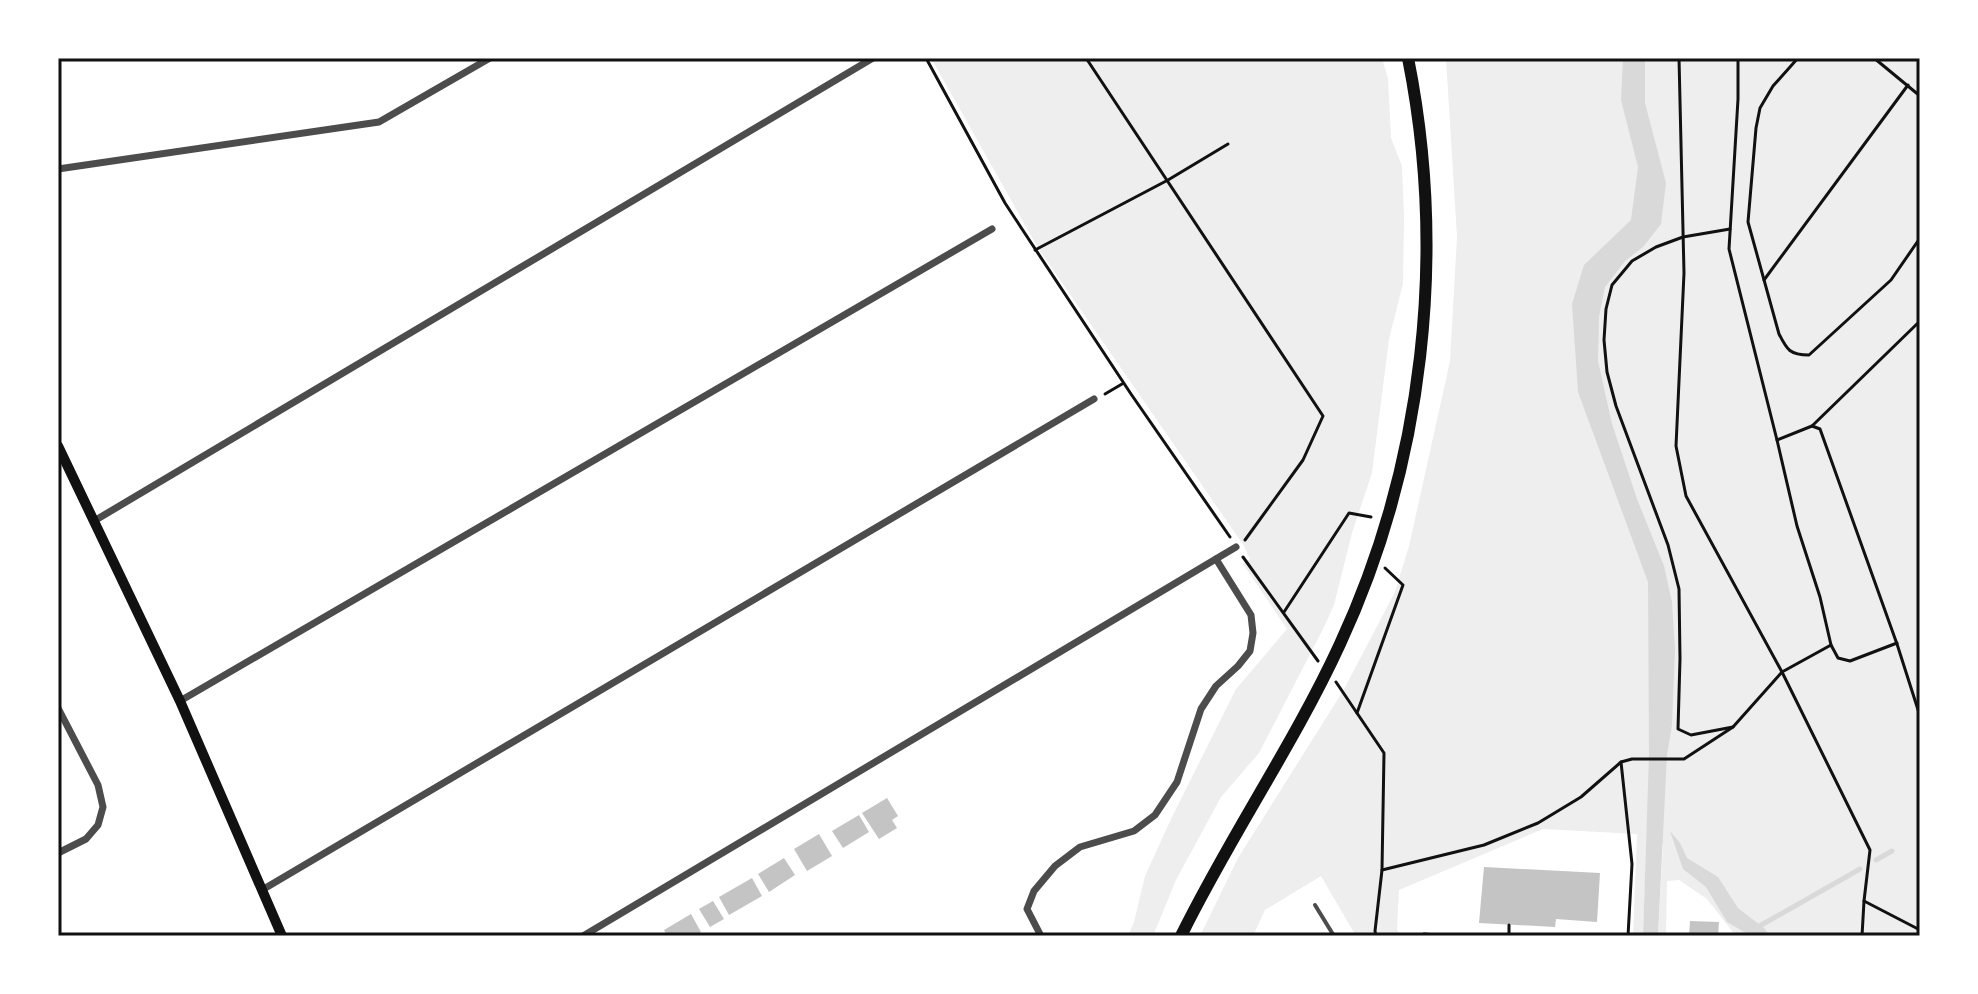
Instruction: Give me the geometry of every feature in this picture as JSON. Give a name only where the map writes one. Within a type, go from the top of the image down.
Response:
[{"type":"main road","points":[[1181,936],[1204,888],[1340,645],[1375,558],[1400,470],[1416,394],[1427,239],[1424,170],[1408,58]]},
{"type":"main road","points":[[58,446],[180,701],[282,936]]},
{"type":"street","points":[[58,169],[379,122],[490,58]]},
{"type":"street","points":[[94,521],[873,58]]},
{"type":"street","points":[[180,701],[992,229]]},
{"type":"street","points":[[262,890],[1094,399]]},
{"type":"street","points":[[583,936],[1236,547]]},
{"type":"street","points":[[1041,936],[1027,909],[1034,891],[1055,866],[1080,847],[1134,831],[1155,815],[1177,782],[1201,709],[1216,686],[1250,651],[1253,633],[1251,615],[1216,559]]},
{"type":"street","points":[[58,708],[98,785],[103,807],[98,825],[86,839],[58,853]]},
{"type":"lane","points":[[1315,905],[1334,936]]},
{"type":"path","points":[[926,58],[1005,203],[1035,250],[1236,547],[1319,662]]},
{"type":"path","points":[[1086,58],[1323,416],[1303,460],[1236,547]]},
{"type":"path","points":[[1679,58],[1684,273],[1676,446],[1686,496],[1782,672],[1870,850],[1862,936]]},
{"type":"path","points":[[1738,58],[1729,249],[1797,526],[1820,597],[1831,645],[1838,658],[1850,661],[1897,643]]},
{"type":"path","points":[[1798,58],[1773,86],[1760,108],[1748,222],[1779,334],[1787,350],[1798,355],[1809,355],[1891,280],[1920,238]]},
{"type":"path","points":[[1874,58],[1920,96]]},
{"type":"path","points":[[1764,280],[1908,85]]},
{"type":"path","points":[[1035,250],[1168,180],[1228,144]]},
{"type":"path","points":[[1730,229],[1683,237],[1656,247],[1632,261],[1612,285],[1606,309],[1604,340],[1607,372],[1625,432],[1668,545],[1679,589],[1678,729],[1691,735],[1733,727]]},
{"type":"path","points":[[1777,440],[1812,426],[1920,321]]},
{"type":"path","points":[[1094,399],[1123,383]]},
{"type":"path","points":[[1812,426],[1820,429],[1920,716]]},
{"type":"path","points":[[1283,612],[1349,513],[1387,520]]},
{"type":"path","points":[[1357,713],[1403,585],[1375,558]]},
{"type":"path","points":[[1382,870],[1484,845],[1538,823],[1581,797],[1621,762],[1632,759],[1684,759],[1733,727],[1782,672],[1831,645]]},
{"type":"path","points":[[1335,681],[1384,753],[1382,870],[1376,936]]},
{"type":"path","points":[[1621,762],[1632,864],[1628,936]]},
{"type":"path","points":[[1864,901],[1920,930]]},
{"type":"path","points":[[1509,925],[1509,936]]},
{"type":"path","points":[[1424,934],[1448,936]]},
{"type":"shaded area","points":[[931,58],[1382,58],[1388,79],[1391,138],[1402,166],[1403,284],[1389,339],[1372,473],[1352,533],[1334,605],[1323,629],[1259,753],[1221,797],[1176,880],[1153,936],[1128,936],[1145,876],[1236,689],[1287,629],[1243,564],[1250,559],[1244,546],[1038,248]]},
{"type":"shaded area","points":[[1446,58],[1920,58],[1920,936],[1736,936],[1707,899],[1679,880],[1667,881],[1666,936],[1658,936],[1663,845],[1647,828],[1643,936],[1633,936],[1637,834],[1543,829],[1399,890],[1397,929],[1400,936],[1356,936],[1321,876],[1265,910],[1253,936],[1200,936],[1238,858],[1343,691],[1395,592],[1409,546],[1450,361],[1457,237]]},
{"type":"shaded area","points":[[1623,58],[1645,58],[1645,103],[1666,183],[1661,224],[1605,287],[1599,317],[1598,361],[1612,424],[1664,566],[1672,602],[1675,650],[1672,725],[1667,755],[1658,936],[1643,936],[1649,755],[1648,582],[1578,392],[1572,304],[1584,265],[1631,220],[1638,167],[1621,100]]},
{"type":"shaded area","points":[[1670,831],[1687,858],[1718,877],[1738,908],[1770,936],[1751,936],[1727,922],[1706,887],[1683,869]]},
{"type":"building","points":[[887,798],[898,816],[892,820],[897,828],[879,839],[862,813]]},
{"type":"building","points":[[859,815],[869,832],[843,848],[832,831]]},
{"type":"building","points":[[819,834],[832,856],[807,871],[794,849]]},
{"type":"building","points":[[784,858],[795,875],[769,892],[758,874]]},
{"type":"building","points":[[1484,867],[1600,873],[1597,922],[1556,919],[1555,927],[1479,923]]},
{"type":"building","points":[[752,878],[762,896],[729,915],[719,897]]},
{"type":"building","points":[[713,901],[724,919],[710,927],[699,909]]},
{"type":"building","points":[[691,914],[701,932],[694,936],[667,936],[664,930]]},
{"type":"building","points":[[1690,921],[1719,922],[1718,936],[1689,936]]},
{"type":"waterway","points":[[1876,860],[1892,851]]},
{"type":"waterway","points":[[1756,928],[1860,869]]}]
